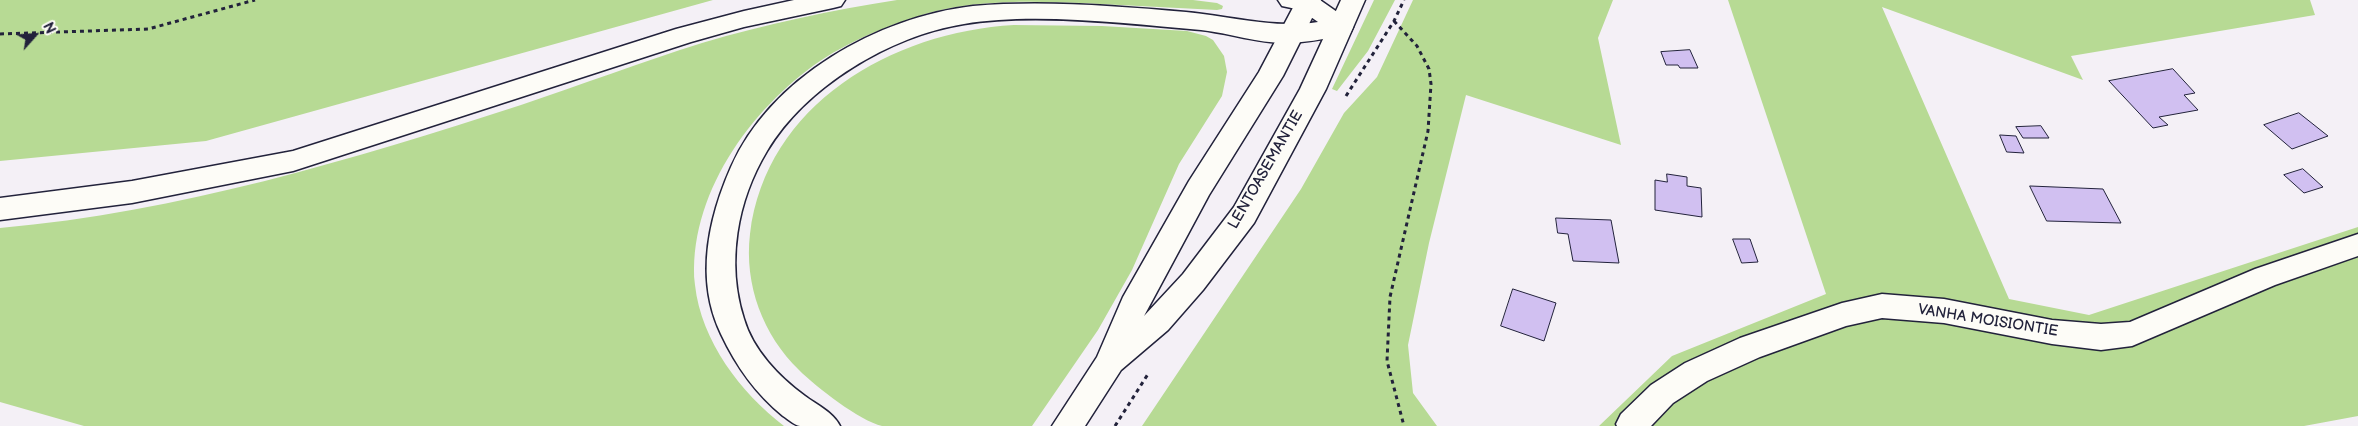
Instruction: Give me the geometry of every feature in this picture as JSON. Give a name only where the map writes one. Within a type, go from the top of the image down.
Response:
[{"type":"main road","points":[[0,209],[132,192],[244,172],[292,161],[685,35],[744,19],[833,0]]},
{"type":"main road","name":"LENTOASEMANTIE","points":[[1109,364],[1164,314],[1193,282],[1244,215],[1313,89],[1353,0]]},
{"type":"main road","points":[[1302,1],[1341,27]]},
{"type":"main road","name":"LENTOASEMANTIE","points":[[1068,426],[1109,364],[1133,306],[1199,188],[1270,76],[1291,35],[1302,1]]},
{"type":"main road","points":[[824,426],[801,413],[758,372],[742,349],[724,301],[720,278],[725,223],[732,195],[742,168],[768,128],[785,107],[806,87],[848,58],[878,44],[940,21],[984,12],[1054,12],[1134,16],[1225,25],[1291,35],[1341,27]]},
{"type":"main road","name":"VANHA MOISIONTIE","points":[[1632,424],[1662,394],[1696,372],[1751,347],[1842,315],[1882,306],[1944,311],[2052,332],[2100,337],[2132,334],[2265,277],[2358,245]]},
{"type":"path","points":[[0,34],[148,29],[255,0]]},
{"type":"path","points":[[1394,21],[1418,46],[1429,69],[1431,84],[1428,131],[1390,296],[1387,361],[1404,426]]},
{"type":"path","points":[[1114,426],[1153,367]]},
{"type":"green space","points":[[0,0],[713,0],[206,141],[0,161]]},
{"type":"green space","points":[[897,0],[1193,0],[1217,3],[1223,6],[1222,9],[1217,10],[1028,2],[976,4],[958,7],[894,24],[847,45],[820,61],[794,81],[770,104],[728,158],[713,188],[701,220],[695,252],[695,285],[699,306],[714,346],[739,382],[753,398],[784,426],[84,426],[0,402],[0,228],[133,210],[199,197],[264,181],[329,164],[521,105],[679,50],[726,36],[799,18]]},
{"type":"green space","points":[[1374,0],[1395,0],[1368,51],[1337,91],[1332,89]]},
{"type":"green space","points":[[1413,0],[1613,0],[1598,38],[1621,145],[1466,95],[1429,243],[1408,345],[1413,393],[1437,426],[1142,426],[1301,189],[1344,113],[1377,77]]},
{"type":"green space","points":[[1728,0],[2310,0],[2315,15],[2071,56],[2083,80],[1882,7],[2009,299],[2089,315],[2358,227],[2358,416],[2304,426],[1599,426],[1672,356],[1826,294]]},
{"type":"green space","points":[[1014,25],[1102,26],[1187,31],[1206,36],[1213,40],[1224,56],[1227,72],[1222,96],[1179,164],[1132,270],[1098,330],[1032,426],[882,426],[873,423],[862,418],[827,394],[799,370],[775,341],[766,325],[753,290],[749,253],[750,234],[761,188],[781,147],[808,113],[842,83],[881,60],[924,42],[968,31]]},
{"type":"building","points":[[1690,50],[1698,68],[1680,68],[1678,65],[1666,65],[1661,52]]},
{"type":"building","points":[[2173,69],[2195,93],[2184,95],[2198,110],[2159,117],[2168,125],[2153,128],[2109,81]]},
{"type":"building","points":[[2299,113],[2328,136],[2292,149],[2264,125]]},
{"type":"building","points":[[2041,126],[2049,138],[2023,138],[2016,127]]},
{"type":"building","points":[[2000,135],[2016,136],[2024,153],[2007,152]]},
{"type":"building","points":[[2303,169],[2323,187],[2304,193],[2284,175]]},
{"type":"building","points":[[1667,174],[1687,177],[1687,186],[1701,188],[1702,217],[1655,210],[1655,180],[1667,182]]},
{"type":"building","points":[[2030,186],[2103,189],[2121,223],[2047,221]]},
{"type":"building","points":[[1556,218],[1611,220],[1619,263],[1573,261],[1568,234],[1558,233]]},
{"type":"building","points":[[1733,239],[1750,239],[1758,262],[1742,263]]},
{"type":"building","points":[[1513,289],[1556,303],[1544,341],[1501,326]]}]
